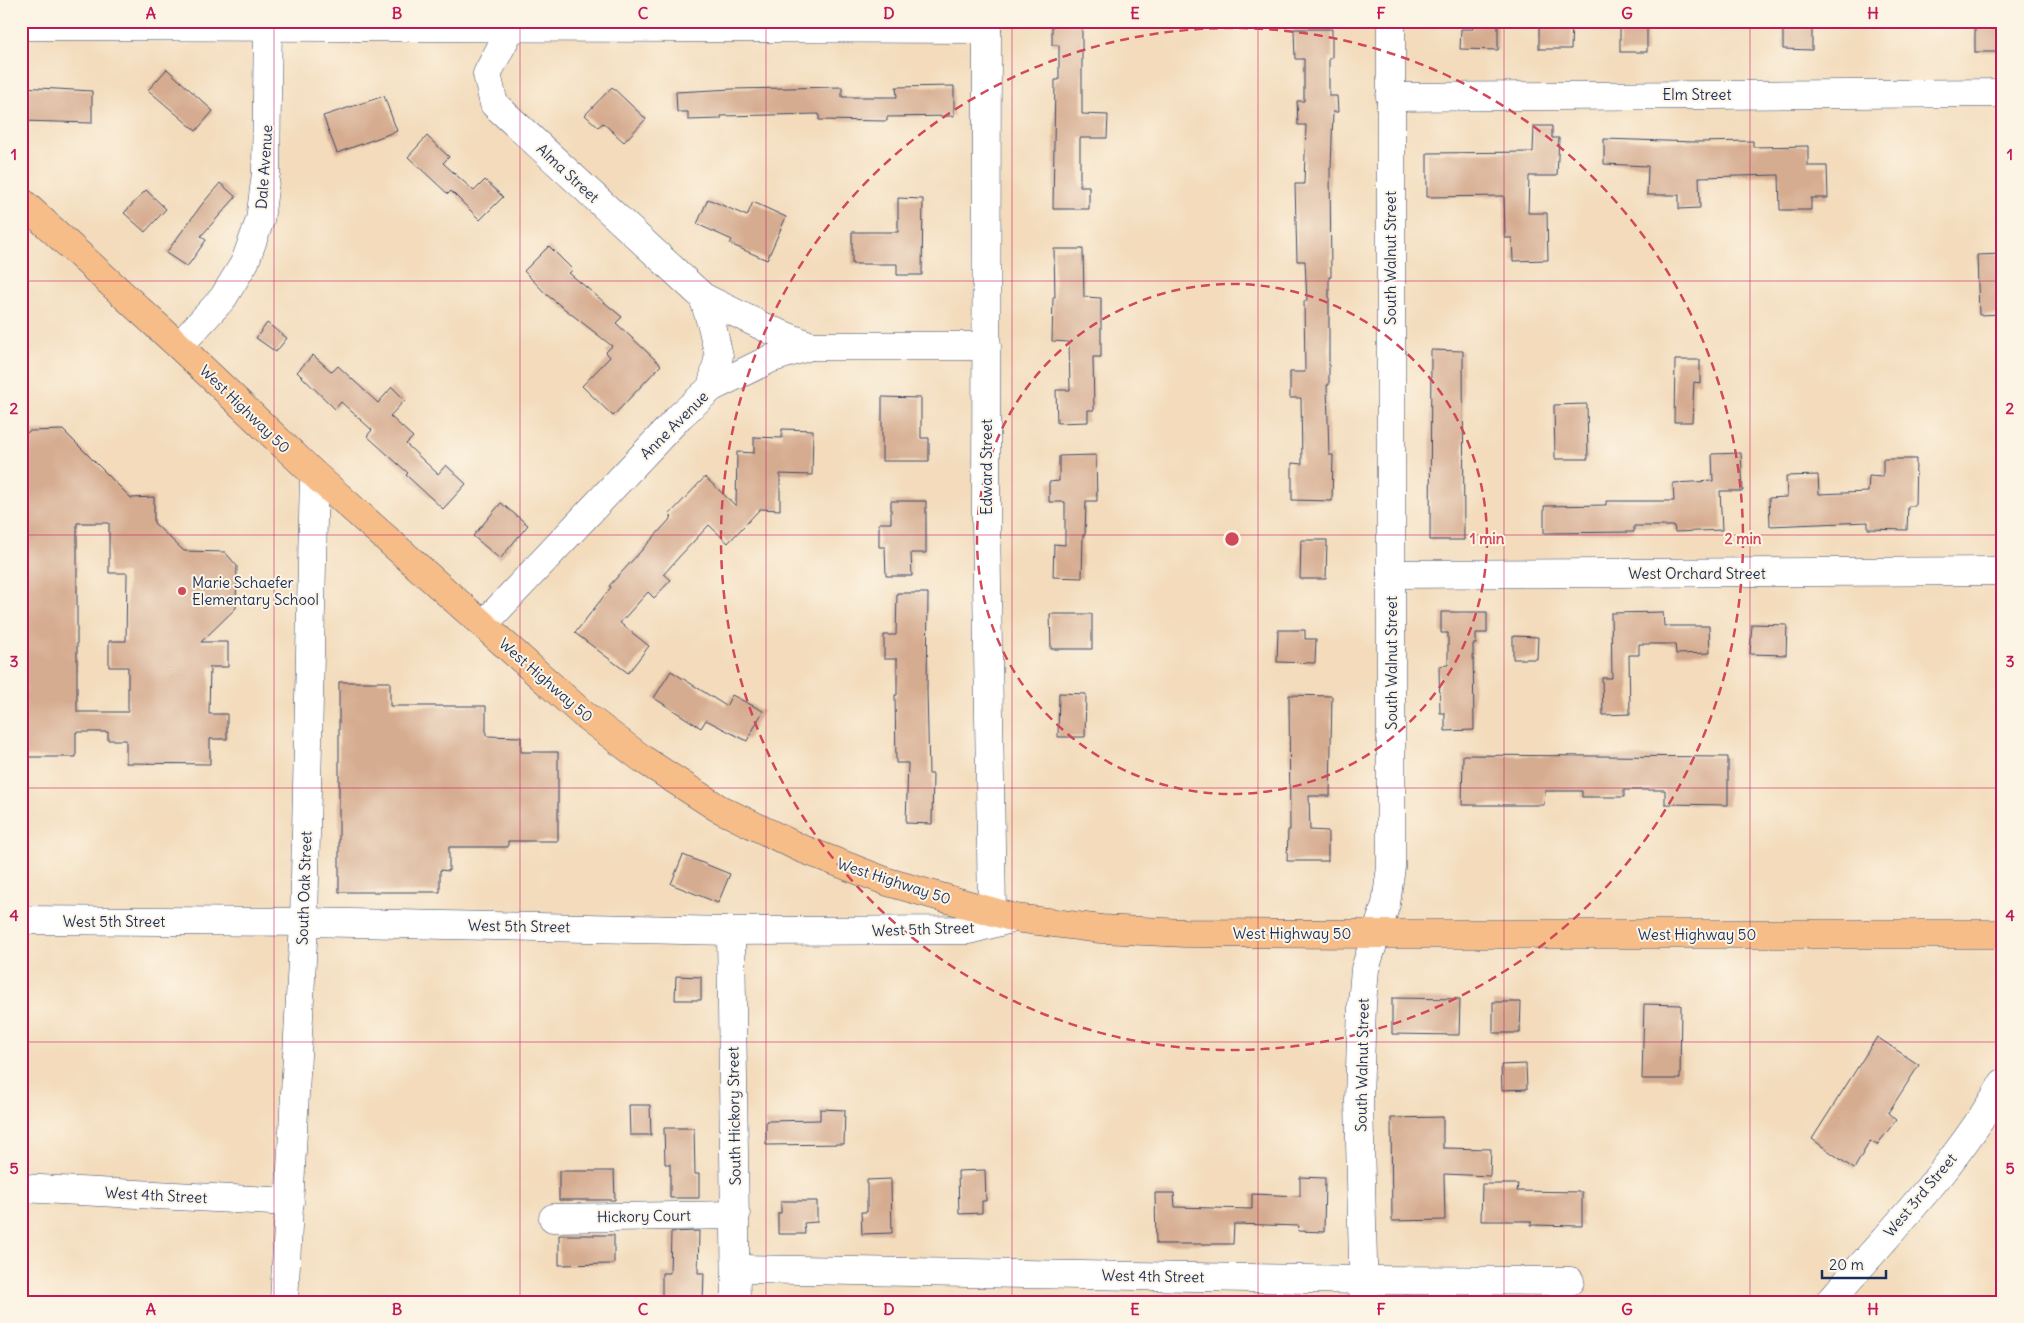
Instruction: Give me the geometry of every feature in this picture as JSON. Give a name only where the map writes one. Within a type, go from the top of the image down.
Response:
[{"type":"main road","name":"West Highway 50","points":[[21,201],[179,346],[314,474],[583,714],[644,760],[718,808],[800,848],[888,882],[1004,915],[1101,929],[1185,933],[2003,934]]},
{"type":"street","name":"South Walnut Street","points":[[1363,1291],[1359,1102],[1362,1004],[1365,969],[1386,904],[1391,867],[1391,21]]},
{"type":"street","points":[[21,26],[268,24],[511,28],[987,25]]},
{"type":"street","name":"Dale Avenue","points":[[179,346],[223,298],[245,262],[260,220],[266,173],[268,24]]},
{"type":"street","name":"Edward Street","points":[[987,25],[986,519],[1004,915]]},
{"type":"street","name":"Alma Street","points":[[511,28],[487,74],[494,104],[703,297],[766,328],[811,346]]},
{"type":"street","name":"Elm Street","points":[[1390,97],[2003,93]]},
{"type":"street","points":[[703,297],[719,356],[711,388]]},
{"type":"street","name":"Anne Avenue","points":[[483,625],[680,416],[711,388],[770,359],[811,346],[987,346]]},
{"type":"street","name":"South Oak Street","points":[[284,1302],[304,922],[314,474]]},
{"type":"street","name":"West Orchard Street","points":[[1391,574],[2003,572]]},
{"type":"street","name":"West 5th Street","points":[[21,920],[304,922],[732,931],[969,930],[1004,915]]},
{"type":"street","name":"South Hickory Street","points":[[732,931],[736,1302]]},
{"type":"street","name":"West 3rd Street","points":[[1829,1302],[1950,1162],[1986,1112],[2003,1083]]},
{"type":"street","name":"West 4th Street","points":[[21,1188],[290,1202]]},
{"type":"street","name":"Hickory Court","points":[[553,1218],[736,1215]]},
{"type":"street","name":"West 4th Street","points":[[736,1269],[1363,1291],[1570,1281]]},
{"type":"building","points":[[1052,21],[1082,21],[1082,114],[1108,115],[1107,138],[1080,138],[1080,186],[1089,186],[1089,209],[1053,209],[1055,80],[1059,80],[1059,45],[1052,45]]},
{"type":"building","points":[[1473,21],[1498,21],[1498,50],[1460,49],[1461,29],[1473,29]]},
{"type":"building","points":[[1539,21],[1572,21],[1571,49],[1539,49]]},
{"type":"building","points":[[1620,21],[1647,21],[1647,52],[1620,52]]},
{"type":"building","points":[[1783,21],[1812,21],[1812,50],[1783,49]]},
{"type":"building","points":[[1975,21],[2003,21],[2003,52],[1975,52]]},
{"type":"building","points":[[1294,29],[1332,29],[1332,58],[1329,58],[1329,96],[1337,96],[1338,112],[1333,112],[1330,168],[1331,277],[1329,277],[1329,385],[1327,385],[1329,455],[1333,455],[1332,501],[1292,500],[1292,463],[1302,464],[1301,398],[1290,398],[1290,372],[1305,372],[1304,301],[1307,301],[1305,261],[1297,261],[1295,184],[1304,184],[1306,125],[1298,125],[1297,101],[1304,101],[1304,59],[1295,59]]},
{"type":"building","points":[[167,69],[213,111],[196,131],[148,90]]},
{"type":"building","points":[[954,86],[954,116],[887,117],[887,121],[819,120],[819,114],[721,116],[721,119],[688,120],[688,112],[677,112],[676,92],[842,87],[842,97],[897,97],[896,87]]},
{"type":"building","points":[[21,87],[92,91],[92,123],[22,121]]},
{"type":"building","points":[[612,87],[646,119],[624,142],[603,123],[598,127],[585,115]]},
{"type":"building","points":[[384,96],[397,131],[337,153],[323,116]]},
{"type":"building","points":[[1534,126],[1552,126],[1552,138],[1559,138],[1557,176],[1529,176],[1528,213],[1547,213],[1548,260],[1513,261],[1512,238],[1505,238],[1504,196],[1427,197],[1427,153],[1533,152]]},
{"type":"building","points":[[427,136],[449,157],[443,163],[474,191],[485,180],[503,197],[480,220],[451,191],[448,194],[408,157]]},
{"type":"building","points":[[1604,139],[1695,142],[1753,141],[1753,147],[1808,146],[1808,166],[1827,166],[1828,198],[1811,198],[1811,210],[1780,210],[1779,175],[1699,177],[1700,208],[1679,209],[1679,195],[1647,195],[1648,166],[1604,164]]},
{"type":"building","points":[[220,183],[236,197],[201,236],[206,240],[187,267],[166,253]]},
{"type":"building","points":[[146,190],[166,209],[145,232],[124,213]]},
{"type":"building","points":[[898,198],[923,199],[922,275],[897,275],[897,264],[852,264],[852,232],[898,232]]},
{"type":"building","points":[[708,199],[747,216],[753,202],[786,217],[767,260],[730,244],[732,240],[697,224]]},
{"type":"building","points":[[549,246],[573,270],[569,273],[622,317],[616,323],[661,365],[613,416],[582,386],[610,357],[606,352],[612,346],[547,295],[524,271]]},
{"type":"building","points":[[1054,249],[1083,249],[1084,297],[1101,298],[1101,357],[1093,357],[1094,410],[1088,410],[1088,422],[1057,423],[1056,390],[1070,390],[1069,342],[1052,341],[1053,297],[1055,297]]},
{"type":"building","points":[[2003,254],[2003,314],[1979,315],[1977,255]]},
{"type":"building","points":[[267,323],[287,338],[276,352],[256,338]]},
{"type":"building","points":[[1431,350],[1463,351],[1464,540],[1430,540]]},
{"type":"building","points":[[313,355],[332,372],[338,366],[378,403],[392,387],[405,400],[390,416],[413,437],[406,444],[438,474],[446,465],[466,484],[443,509],[406,475],[408,473],[367,436],[372,430],[341,402],[335,409],[297,372]]},
{"type":"building","points":[[1675,360],[1700,360],[1700,383],[1694,382],[1692,422],[1674,422]]},
{"type":"building","points":[[882,397],[921,398],[921,438],[929,438],[929,461],[882,461]]},
{"type":"building","points":[[1587,404],[1588,459],[1555,459],[1554,405]]},
{"type":"building","points":[[782,429],[813,430],[812,475],[780,474],[780,510],[760,509],[728,543],[709,525],[679,557],[664,574],[671,580],[654,598],[648,592],[620,623],[649,646],[628,673],[575,633],[611,587],[609,586],[672,517],[669,515],[705,477],[736,506],[737,452],[754,453],[754,437],[782,438]]},
{"type":"building","name":"Marie Schaefer Elementary School","points":[[63,430],[131,498],[154,497],[154,523],[184,551],[225,552],[237,566],[236,608],[201,642],[228,642],[228,667],[210,667],[209,714],[227,714],[227,739],[210,739],[210,764],[126,763],[126,740],[108,740],[108,732],[76,732],[76,757],[21,757],[21,439],[29,431]],"holes":[[[77,523],[109,523],[109,573],[127,573],[126,641],[109,641],[109,667],[128,667],[128,712],[77,712]]]},
{"type":"building","points":[[1741,453],[1743,491],[1720,491],[1722,530],[1675,532],[1674,526],[1634,526],[1634,532],[1544,533],[1544,506],[1606,505],[1606,501],[1674,501],[1673,483],[1713,481],[1712,454]]},
{"type":"building","points":[[1096,455],[1097,501],[1086,501],[1082,578],[1053,577],[1054,544],[1065,545],[1065,502],[1049,502],[1049,482],[1059,481],[1059,456]]},
{"type":"building","points":[[1883,459],[1916,459],[1915,506],[1908,506],[1907,530],[1868,529],[1868,522],[1770,526],[1769,498],[1787,497],[1786,476],[1818,475],[1819,494],[1868,492],[1869,476],[1883,477]]},
{"type":"building","points":[[891,501],[926,501],[926,553],[911,553],[912,576],[886,576],[885,547],[879,547],[879,523],[891,523]]},
{"type":"building","points":[[501,503],[528,525],[500,559],[473,536]]},
{"type":"building","points":[[1301,540],[1327,540],[1326,579],[1300,579]]},
{"type":"building","points":[[897,593],[928,593],[927,690],[929,774],[933,774],[932,824],[906,823],[908,763],[896,763],[895,695],[897,695],[897,659],[884,659],[884,635],[896,635]]},
{"type":"building","points":[[1441,612],[1487,612],[1487,633],[1476,633],[1476,644],[1473,644],[1474,730],[1445,731],[1445,713],[1440,713],[1439,666],[1448,665],[1448,633],[1441,633]]},
{"type":"building","points":[[1663,612],[1664,626],[1709,626],[1710,653],[1676,654],[1675,644],[1639,644],[1639,655],[1629,655],[1630,714],[1603,715],[1602,678],[1612,678],[1611,613]]},
{"type":"building","points":[[1050,614],[1092,614],[1092,649],[1051,649]]},
{"type":"building","points":[[1752,624],[1787,625],[1786,655],[1750,654]]},
{"type":"building","points":[[1278,630],[1305,630],[1305,639],[1316,639],[1315,663],[1277,662]]},
{"type":"building","points":[[1513,636],[1538,637],[1537,659],[1513,659]]},
{"type":"building","points":[[671,671],[726,706],[732,695],[763,711],[747,741],[706,720],[701,728],[654,698]]},
{"type":"building","points":[[339,682],[390,682],[390,706],[486,706],[486,736],[521,737],[521,752],[558,752],[558,841],[508,841],[508,847],[449,847],[449,871],[440,870],[440,892],[339,892]]},
{"type":"building","points":[[1059,693],[1086,694],[1085,737],[1058,737]]},
{"type":"building","points":[[1289,695],[1332,696],[1330,796],[1309,796],[1310,830],[1328,831],[1328,861],[1287,861],[1288,830],[1290,830]]},
{"type":"building","points":[[1463,755],[1728,757],[1728,805],[1665,804],[1665,790],[1624,790],[1624,797],[1582,797],[1582,791],[1545,791],[1544,805],[1462,805]]},
{"type":"building","points":[[683,855],[730,874],[718,903],[671,884]]},
{"type":"building","points":[[676,976],[701,977],[701,1000],[675,1000]]},
{"type":"building","points":[[1392,998],[1460,999],[1459,1035],[1392,1034]]},
{"type":"building","points":[[1493,1002],[1521,1002],[1520,1033],[1493,1033]]},
{"type":"building","points":[[1644,1004],[1681,1005],[1680,1079],[1642,1079]]},
{"type":"building","points":[[1877,1037],[1919,1065],[1888,1113],[1896,1120],[1877,1145],[1870,1141],[1854,1169],[1812,1139]]},
{"type":"building","points":[[1526,1064],[1527,1089],[1502,1090],[1501,1065]]},
{"type":"building","points":[[629,1105],[650,1105],[651,1135],[630,1135]]},
{"type":"building","points":[[820,1109],[845,1110],[844,1144],[766,1145],[766,1121],[820,1120]]},
{"type":"building","points":[[1443,1117],[1443,1148],[1491,1149],[1490,1176],[1444,1174],[1445,1220],[1392,1221],[1391,1118]]},
{"type":"building","points":[[664,1128],[694,1128],[695,1174],[699,1174],[699,1198],[670,1198],[670,1164],[665,1164]]},
{"type":"building","points":[[985,1170],[986,1201],[982,1201],[982,1213],[959,1214],[958,1171]]},
{"type":"building","points":[[559,1171],[614,1171],[615,1200],[559,1200]]},
{"type":"building","points":[[1300,1177],[1325,1178],[1324,1232],[1298,1231],[1299,1226],[1234,1224],[1233,1244],[1156,1244],[1155,1193],[1174,1193],[1175,1207],[1252,1209],[1252,1194],[1300,1196]]},
{"type":"building","points":[[891,1179],[892,1233],[862,1234],[861,1212],[867,1212],[867,1180]]},
{"type":"building","points":[[1482,1184],[1518,1184],[1517,1191],[1582,1192],[1582,1226],[1531,1225],[1531,1221],[1481,1221]]},
{"type":"building","points":[[781,1201],[817,1201],[817,1222],[804,1223],[805,1234],[778,1234],[778,1213],[781,1213]]},
{"type":"building","points":[[699,1231],[698,1273],[704,1273],[703,1302],[662,1302],[662,1273],[670,1273],[671,1232]]},
{"type":"building","points":[[559,1235],[614,1235],[614,1264],[559,1265]]},
{"type":"place","name":"Marie Schaefer Elementary School","points":[[182,591]]}]
